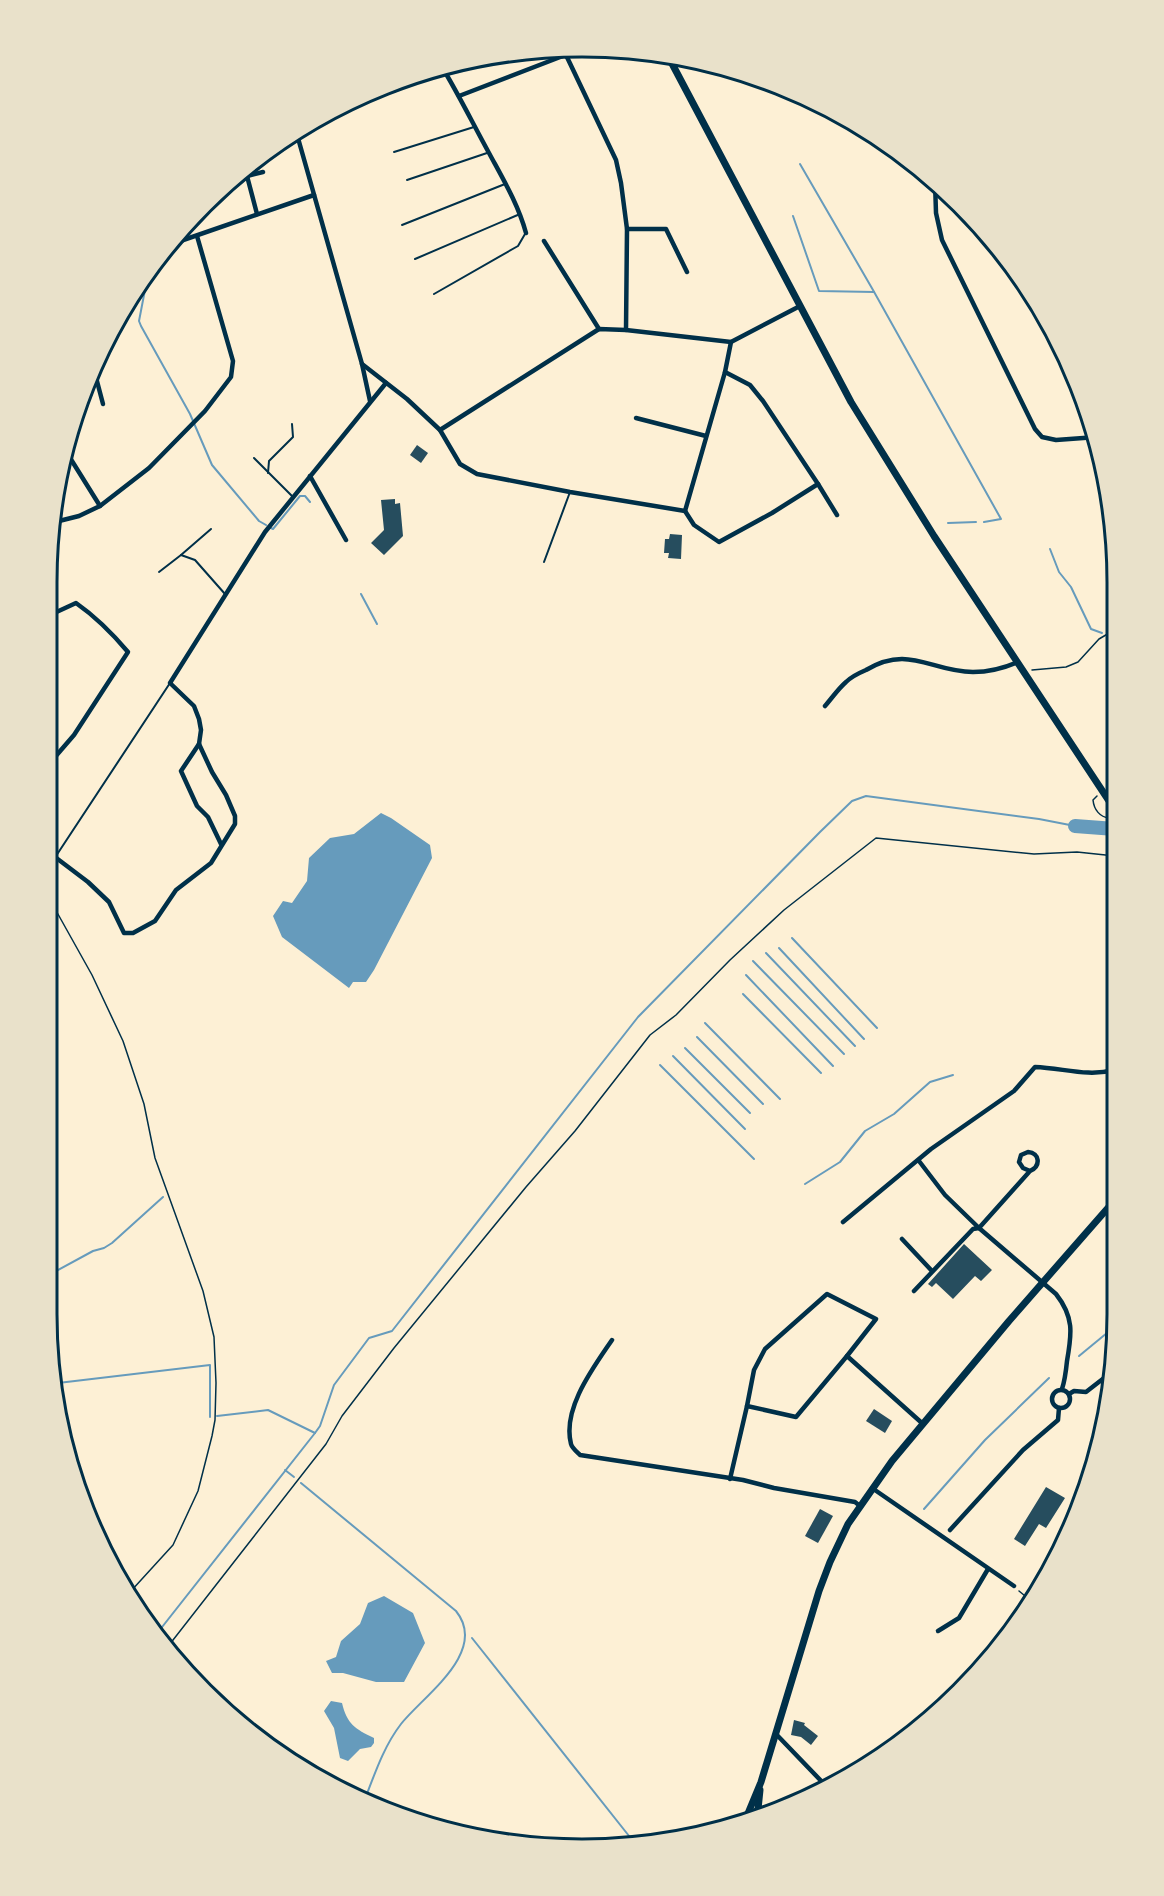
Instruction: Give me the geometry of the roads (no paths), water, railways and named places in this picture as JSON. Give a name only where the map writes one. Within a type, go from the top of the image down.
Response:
[{"type":"main road","points":[[673,65],[851,402],[934,536],[1107,797]]},
{"type":"main road","points":[[749,1812],[761,1782],[819,1592],[840,1541],[860,1506],[923,1424],[1107,1209]]},
{"type":"main road","points":[[759,1808],[761,1782]]},
{"type":"street","points":[[567,57],[616,160],[621,183],[627,229],[626,330]]},
{"type":"street","points":[[459,96],[559,58]]},
{"type":"street","points":[[446,75],[506,184],[521,214],[526,233]]},
{"type":"street","points":[[299,140],[362,364],[370,401]]},
{"type":"street","points":[[250,175],[263,172]]},
{"type":"street","points":[[247,177],[257,214]]},
{"type":"street","points":[[936,194],[937,221],[942,240],[1035,429],[1042,437],[1056,440],[1087,438]]},
{"type":"street","points":[[183,240],[314,195]]},
{"type":"street","points":[[627,229],[666,229],[687,272]]},
{"type":"street","points":[[60,521],[79,516],[100,506],[149,468],[194,422],[231,377],[233,361],[197,236]]},
{"type":"street","points":[[544,241],[599,329]]},
{"type":"street","points":[[440,430],[599,329],[730,342],[800,306]]},
{"type":"street","points":[[685,512],[724,372],[730,342]]},
{"type":"street","points":[[362,364],[407,399],[440,430],[460,465],[477,474],[685,512],[694,525],[719,542],[818,484]]},
{"type":"street","points":[[724,372],[750,386],[764,401],[837,515]]},
{"type":"street","points":[[97,381],[103,404]]},
{"type":"street","points":[[221,844],[208,817],[197,806],[181,771],[199,744],[201,730],[199,719],[194,706],[170,683],[265,532],[386,383]]},
{"type":"street","points":[[636,418],[706,436]]},
{"type":"street","points":[[72,460],[100,506]]},
{"type":"street","points":[[310,476],[346,540]]},
{"type":"street","points":[[57,612],[76,603],[112,632],[128,652],[74,735],[57,755]]},
{"type":"street","points":[[825,706],[847,680],[878,662],[916,659],[974,672],[1018,662]]},
{"type":"street","points":[[57,858],[109,902],[124,933],[133,933],[155,921],[176,890],[211,862],[235,824],[235,816],[226,795],[208,766],[199,744]]},
{"type":"street","points":[[843,1222],[931,1149],[1014,1091],[1035,1067],[1057,1068],[1087,1074],[1107,1071]]},
{"type":"street","points":[[914,1291],[974,1229],[979,1228],[1030,1170],[1036,1167],[1038,1160],[1035,1154],[1028,1152],[1022,1155],[1019,1162],[1023,1168],[1030,1170]]},
{"type":"street","points":[[919,1161],[945,1195],[979,1228],[1056,1294],[1064,1305],[1070,1321],[1071,1343],[1062,1389]]},
{"type":"street","points":[[902,1239],[932,1271]]},
{"type":"street","points":[[730,1479],[754,1370],[765,1349],[827,1294],[876,1319],[796,1417],[747,1407]]},
{"type":"street","points":[[612,1340],[574,1402],[570,1419],[571,1446],[580,1455],[744,1480],[774,1488],[855,1502],[860,1506]]},
{"type":"street","points":[[847,1356],[923,1424]]},
{"type":"street","points":[[1069,1394],[1074,1391],[1086,1392],[1103,1378]]},
{"type":"street","points":[[1062,1389],[1069,1394],[1071,1400],[1068,1406],[1059,1408],[1054,1406],[1052,1398],[1054,1393],[1062,1389]]},
{"type":"street","points":[[950,1530],[1023,1450],[1058,1420],[1059,1408]]},
{"type":"street","points":[[872,1488],[1014,1586]]},
{"type":"street","points":[[938,1632],[959,1618],[988,1569]]},
{"type":"street","points":[[776,1734],[821,1781]]},
{"type":"lane","points":[[394,152],[475,127]]},
{"type":"lane","points":[[407,180],[489,153]]},
{"type":"lane","points":[[402,225],[506,184]]},
{"type":"lane","points":[[415,259],[521,214]]},
{"type":"lane","points":[[434,294],[519,246],[526,233]]},
{"type":"lane","points":[[268,473],[269,461],[293,437],[292,424]]},
{"type":"lane","points":[[254,458],[292,497]]},
{"type":"lane","points":[[544,562],[570,492]]},
{"type":"lane","points":[[159,572],[210,529]]},
{"type":"lane","points":[[181,555],[195,560],[225,594]]},
{"type":"lane","points":[[57,855],[170,683]]},
{"type":"water","points":[[381,813],[430,845],[432,858],[374,970],[366,982],[353,982],[349,988],[282,937],[273,916],[283,901],[292,903],[307,881],[309,858],[330,838],[354,834]]},
{"type":"water","points":[[384,1596],[413,1613],[425,1643],[404,1682],[376,1682],[343,1673],[332,1673],[326,1661],[336,1657],[341,1641],[360,1624],[368,1603]]},
{"type":"water","points":[[331,1701],[342,1703],[349,1721],[374,1738],[371,1747],[360,1749],[348,1761],[340,1758],[334,1728],[324,1711]]},
{"type":"waterway","points":[[800,164],[1001,519],[984,522]]},
{"type":"waterway","points":[[793,216],[819,291],[874,292]]},
{"type":"waterway","points":[[145,290],[139,321],[190,414],[212,465],[259,521],[266,525]]},
{"type":"waterway","points":[[271,528],[273,529],[300,496],[305,496],[310,502]]},
{"type":"waterway","points":[[948,523],[976,522]]},
{"type":"waterway","points":[[1050,549],[1059,572],[1071,587],[1091,629],[1102,633]]},
{"type":"waterway","points":[[361,594],[377,624]]},
{"type":"waterway","points":[[161,1628],[315,1433],[320,1426],[334,1385],[369,1338],[392,1331],[638,1017],[852,801],[866,796],[1039,819],[1075,826]]},
{"type":"waterway","points":[[1075,826],[1107,828]]},
{"type":"waterway","points":[[792,938],[877,1028]]},
{"type":"waterway","points":[[779,948],[864,1039]]},
{"type":"waterway","points":[[766,953],[855,1046]]},
{"type":"waterway","points":[[753,961],[844,1054]]},
{"type":"waterway","points":[[746,975],[833,1066]]},
{"type":"waterway","points":[[743,994],[821,1073]]},
{"type":"waterway","points":[[705,1023],[780,1099]]},
{"type":"waterway","points":[[697,1037],[763,1104]]},
{"type":"waterway","points":[[685,1048],[750,1113]]},
{"type":"waterway","points":[[673,1056],[745,1129]]},
{"type":"waterway","points":[[660,1065],[754,1159]]},
{"type":"waterway","points":[[805,1184],[840,1162],[865,1131],[894,1114],[930,1082],[953,1075]]},
{"type":"waterway","points":[[57,1271],[112,1243],[163,1197]]},
{"type":"waterway","points":[[1079,1356],[1106,1333]]},
{"type":"waterway","points":[[61,1383],[210,1365],[210,1417]]},
{"type":"waterway","points":[[924,1509],[985,1440],[1049,1378]]},
{"type":"waterway","points":[[217,1416],[268,1410],[315,1433]]},
{"type":"waterway","points":[[285,1470],[294,1477]]},
{"type":"waterway","points":[[301,1483],[456,1611],[464,1626],[464,1642],[459,1657],[437,1687],[395,1732],[380,1760],[367,1793]]},
{"type":"waterway","points":[[472,1638],[630,1837]]}]
